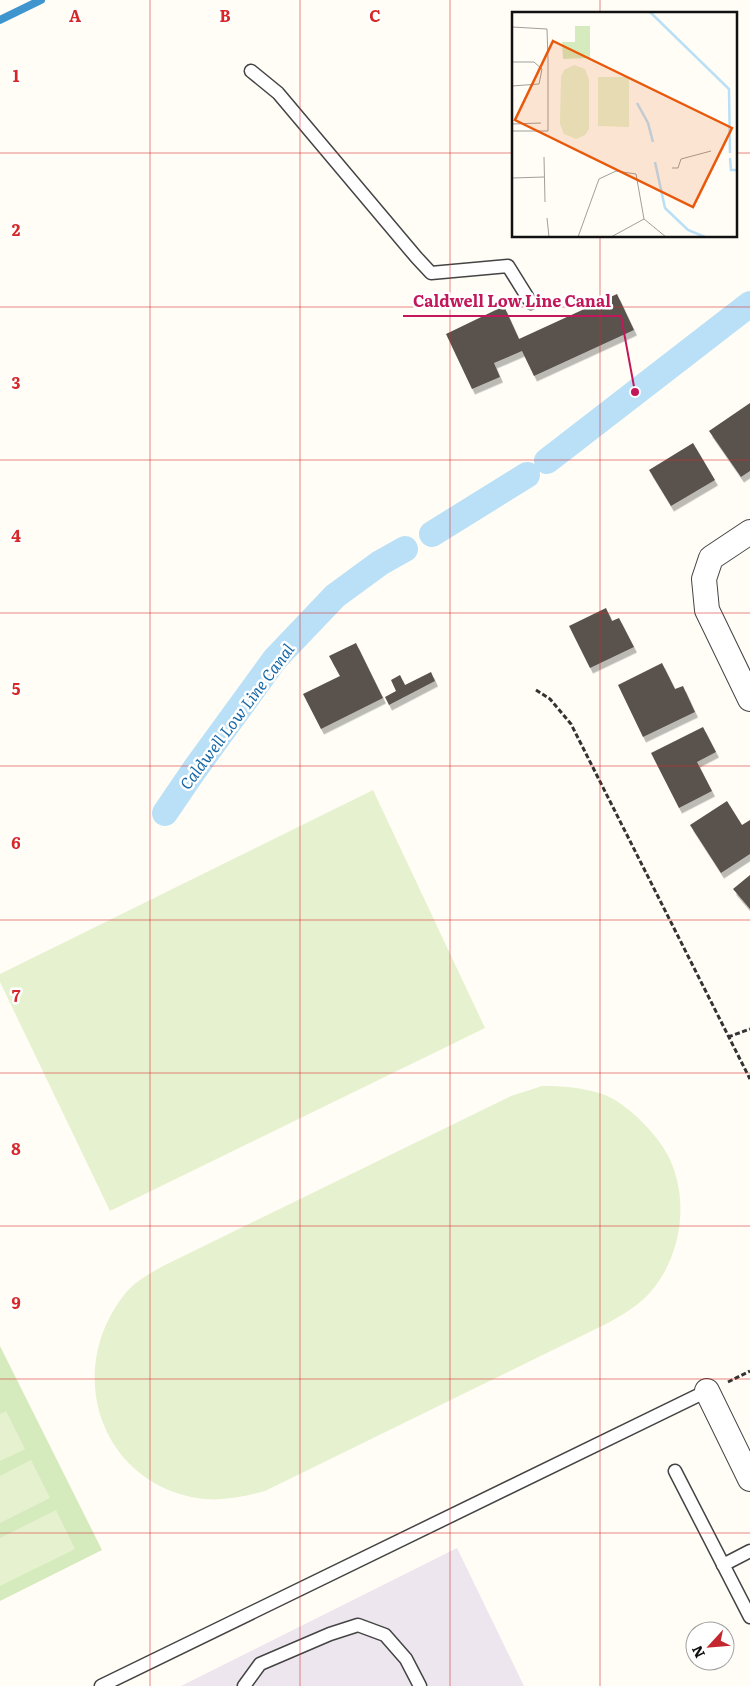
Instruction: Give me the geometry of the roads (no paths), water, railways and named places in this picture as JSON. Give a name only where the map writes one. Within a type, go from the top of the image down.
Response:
[{"type":"street","points":[[750,532],[712,558],[704,579],[707,610],[750,699]]},
{"type":"street","points":[[707,1391],[750,1479]]},
{"type":"lane","points":[[251,72],[278,92],[417,258],[431,272],[508,266],[531,303]]},
{"type":"lane","points":[[101,1686],[707,1391]]},
{"type":"lane","points":[[675,1471],[750,1617]]},
{"type":"lane","points":[[723,1565],[750,1551]]},
{"type":"lane","points":[[244,1686],[260,1664],[330,1634],[358,1625],[385,1636],[406,1659],[420,1686]]},
{"type":"waterway","points":[[0,20],[41,0]]},
{"type":"waterway","name":"Caldwell Low Line Canal","points":[[547,461],[750,304]]},
{"type":"waterway","name":"Caldwell Low Line Canal","points":[[432,534],[527,475]]},
{"type":"waterway","name":"Caldwell Low Line Canal","points":[[165,813],[275,659],[335,596],[380,563],[405,549]]},
{"type":"place","name":"Caldwell Low Line Canal","points":[[635,392]]}]
